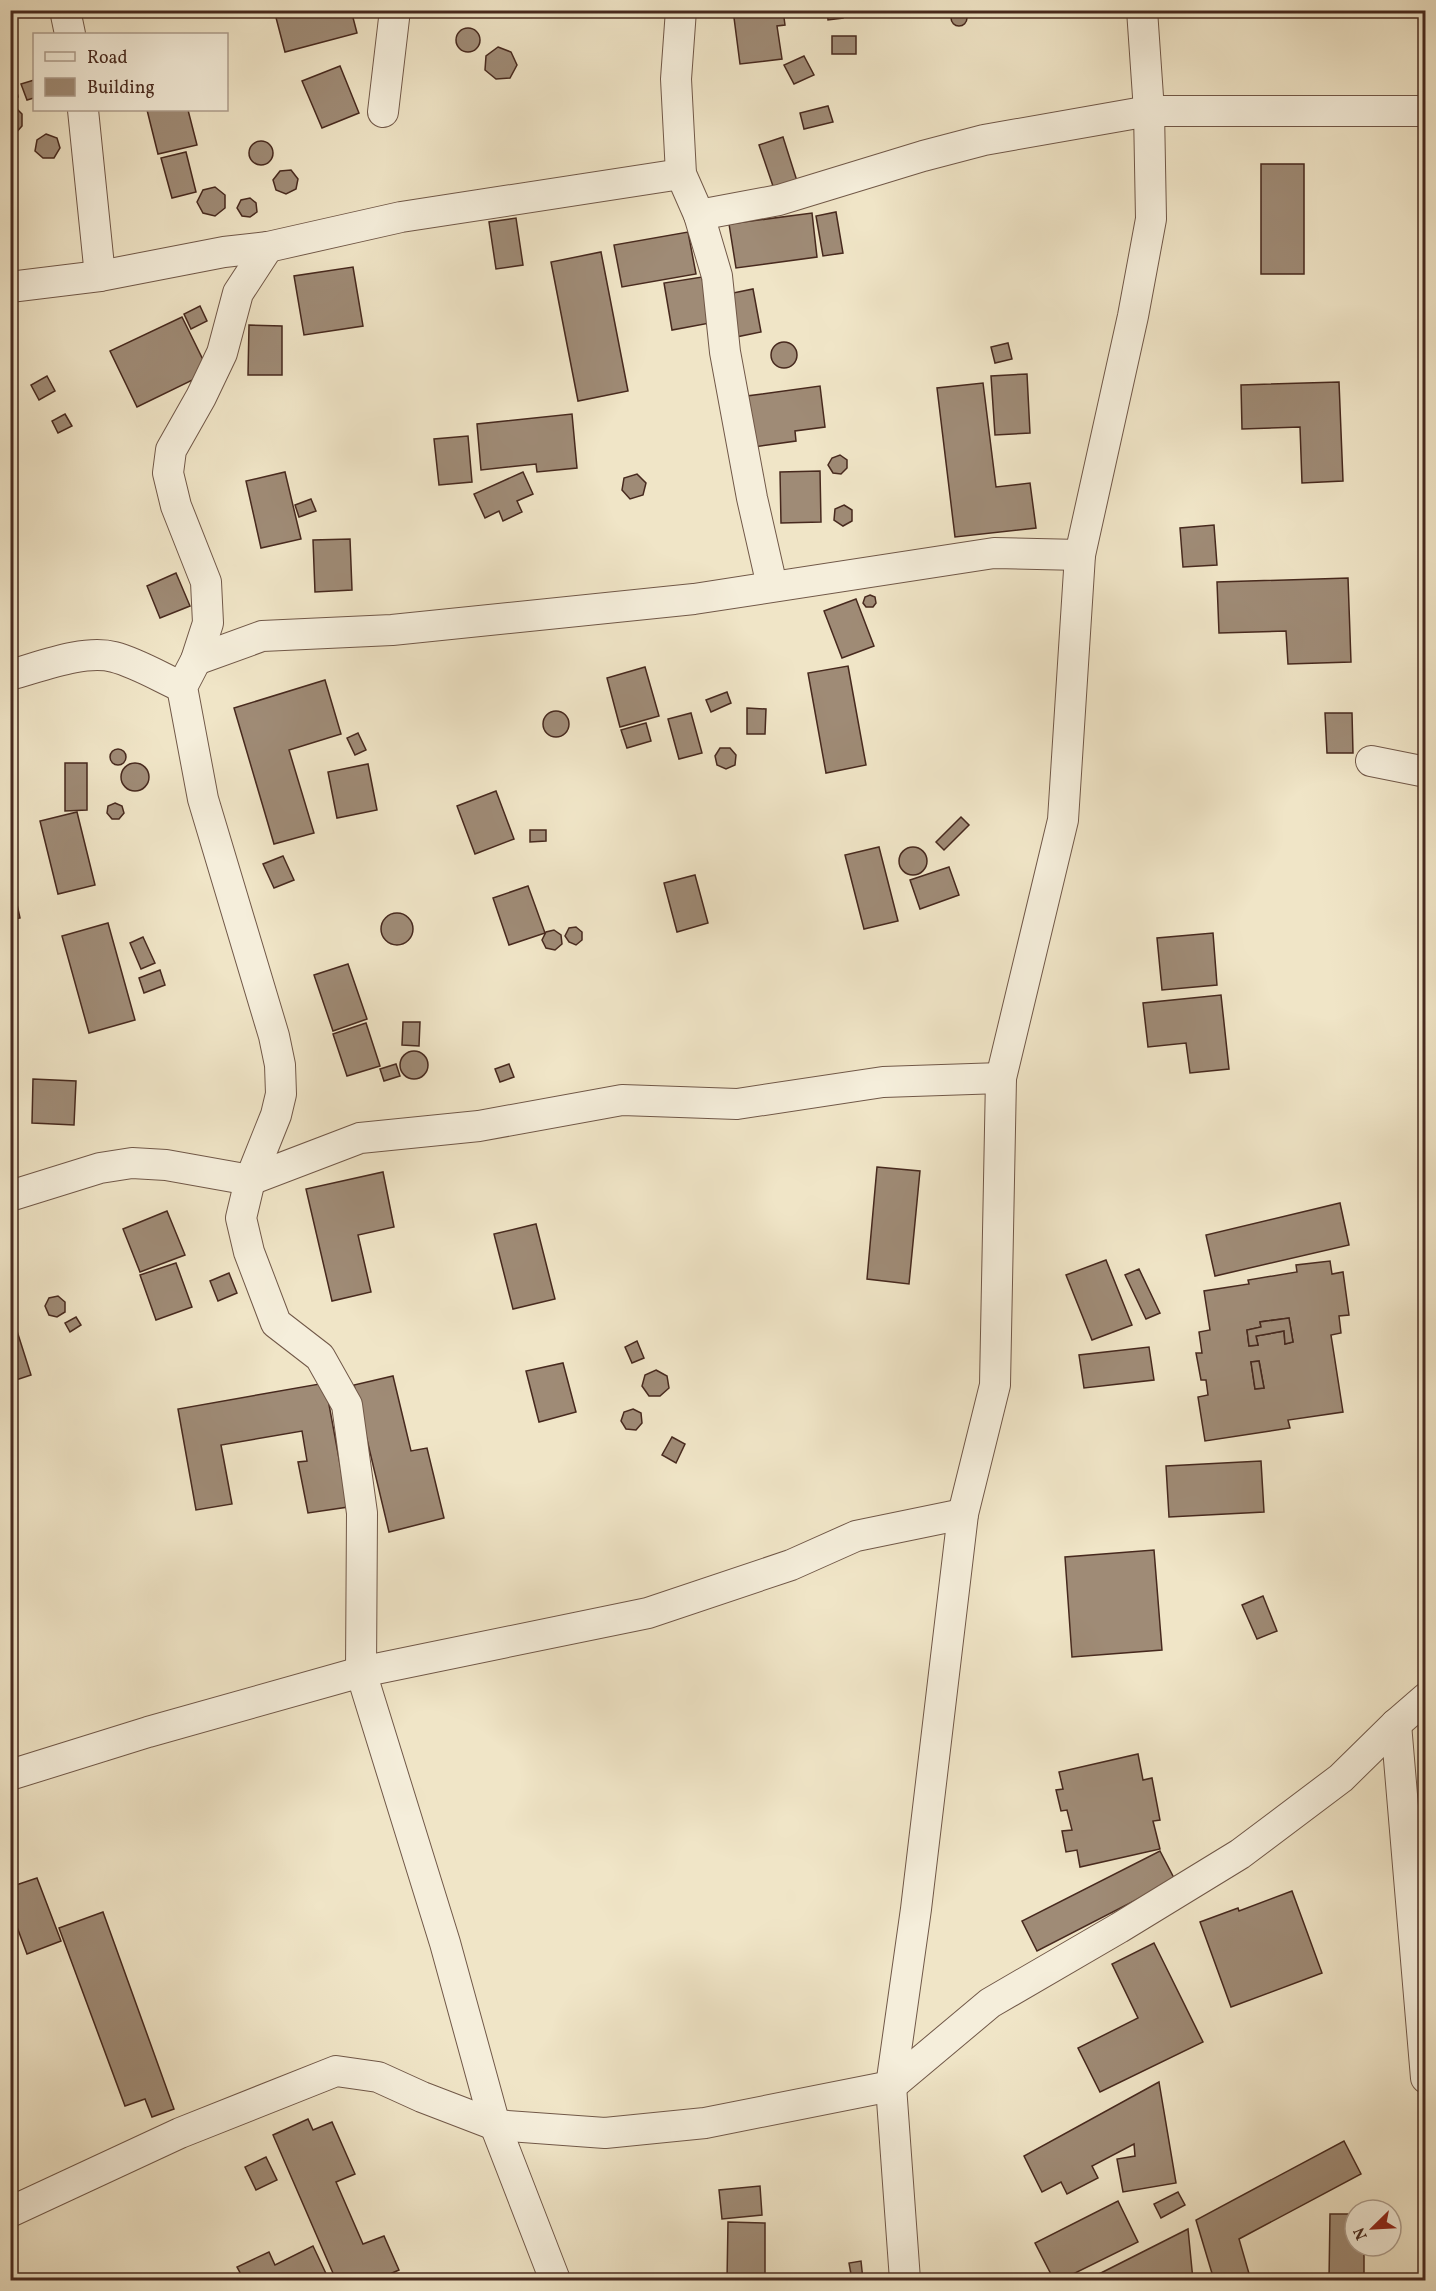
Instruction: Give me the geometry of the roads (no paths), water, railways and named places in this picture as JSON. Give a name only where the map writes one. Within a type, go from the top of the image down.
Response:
[{"type":"street","points":[[64,10],[70,33]]},
{"type":"street","points":[[383,112],[395,10]]},
{"type":"street","points":[[681,10],[676,79],[681,174],[699,215],[717,276],[725,352],[752,498],[772,586]]},
{"type":"street","points":[[905,2280],[891,2085],[916,1909],[963,1514],[995,1385],[1001,1078],[1063,820],[1080,555],[1133,316],[1151,219],[1149,111],[1142,10]]},
{"type":"street","points":[[83,111],[99,276]]},
{"type":"street","points":[[699,215],[778,200],[984,140],[1149,111],[1425,111]]},
{"type":"street","points":[[10,287],[99,276],[224,252],[268,247],[401,217],[681,174]]},
{"type":"street","points":[[268,247],[238,293],[222,353],[201,397],[171,450],[168,473],[176,506],[206,582],[208,623],[196,660],[182,687],[203,799],[274,1036],[280,1065],[281,1094],[276,1115],[250,1180],[241,1218],[249,1252],[276,1323],[320,1357],[347,1405],[362,1513],[361,1672],[445,1943],[495,2125],[555,2280]]},
{"type":"street","points":[[196,660],[262,636],[392,630],[694,599],[994,553],[1080,555]]},
{"type":"street","points":[[10,675],[62,660],[112,656],[182,687]]},
{"type":"street","points":[[1371,761],[1425,772]]},
{"type":"street","points":[[10,1196],[100,1168],[132,1163],[166,1165],[250,1180],[360,1138],[478,1126],[622,1100],[737,1104],[883,1082],[1001,1078]]},
{"type":"street","points":[[10,1774],[148,1732],[361,1672],[648,1612],[791,1565],[856,1536],[963,1514]]},
{"type":"street","points":[[10,2212],[180,2133],[336,2071],[378,2077],[422,2097],[495,2125],[605,2133],[694,2124],[891,2085],[990,2002],[1119,1928],[1240,1854],[1341,1778],[1425,1698]]},
{"type":"street","points":[[1396,1724],[1425,2078]]}]
